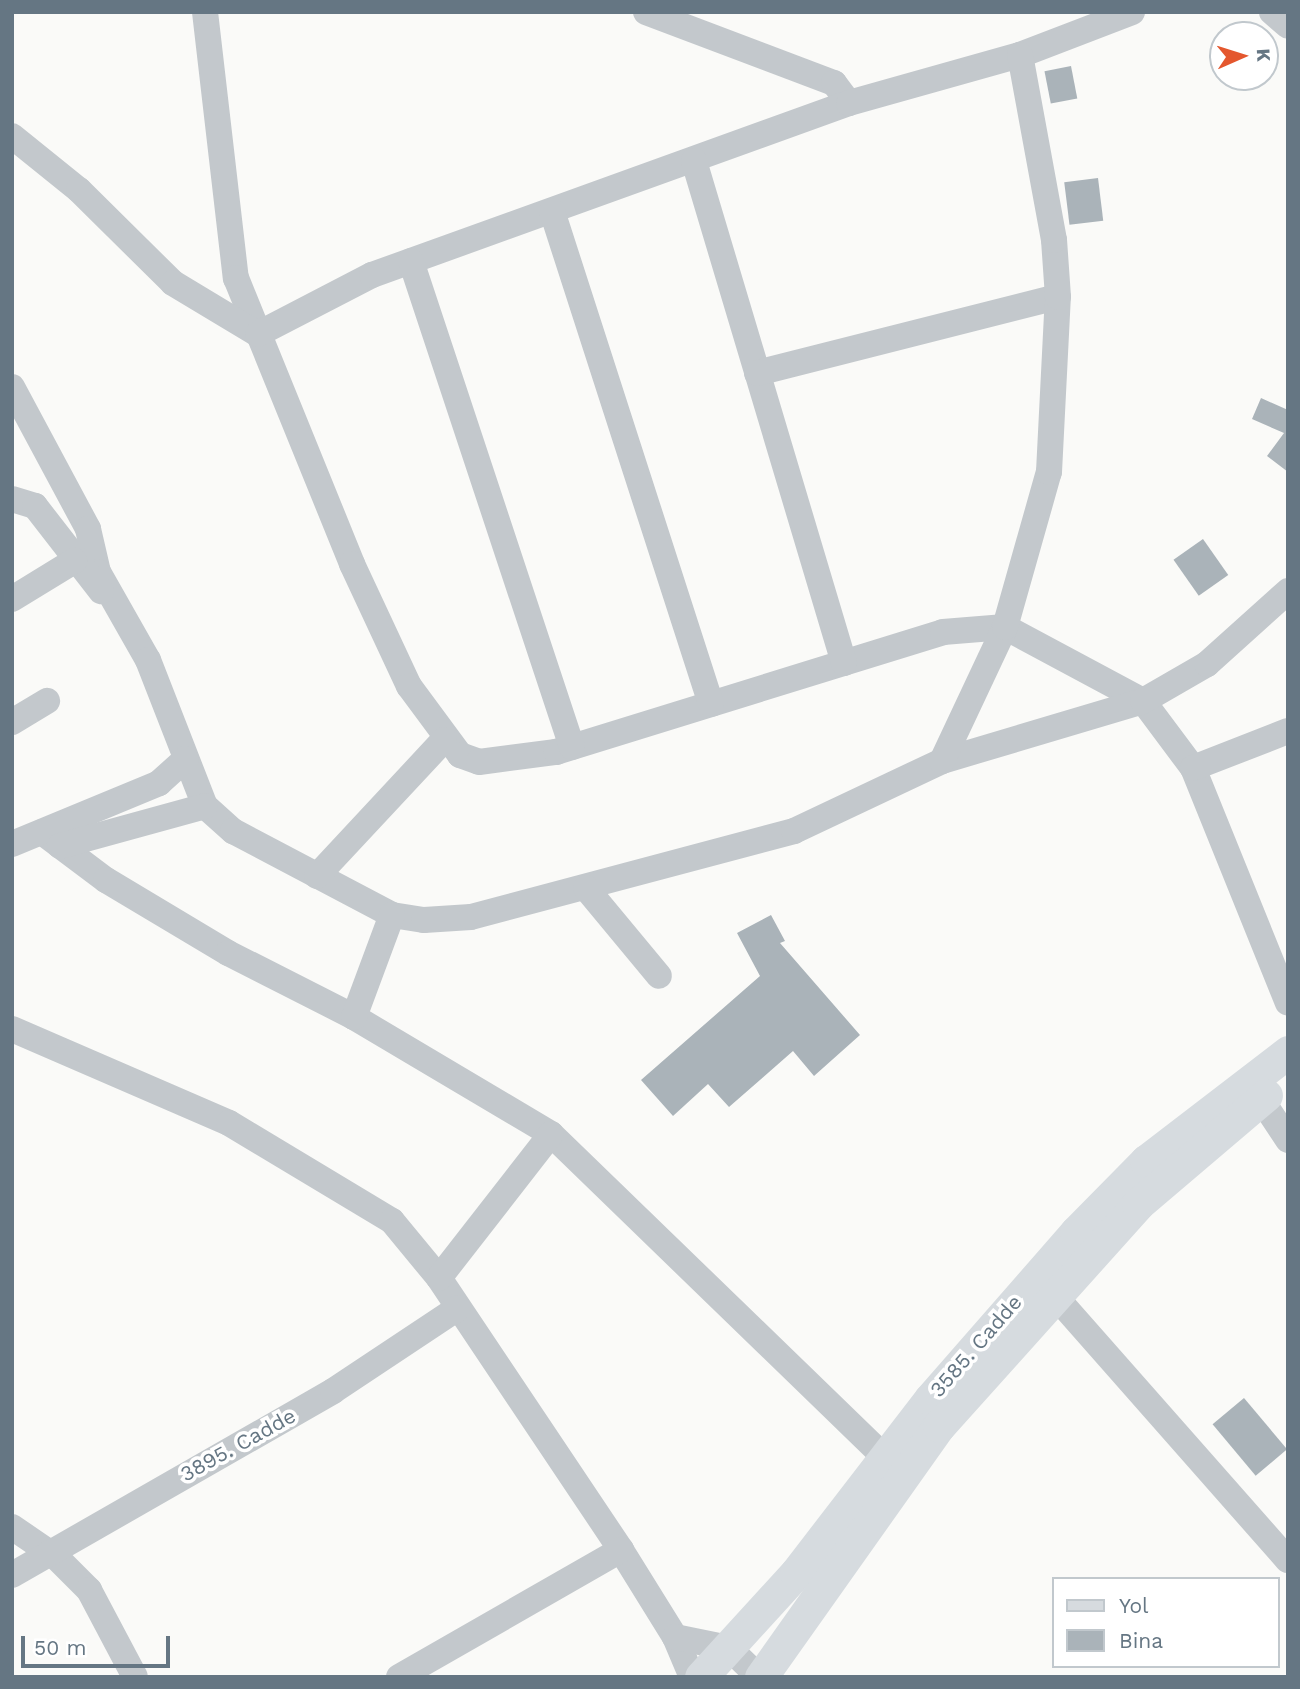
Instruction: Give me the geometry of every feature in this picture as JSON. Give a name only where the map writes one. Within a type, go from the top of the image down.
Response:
[{"type":"main road","name":"3585. Cadde","points":[[701,1677],[796,1573],[884,1457],[1115,1191],[1288,1052]]},
{"type":"main road","name":"3585. Cadde","points":[[760,1677],[908,1465],[1055,1296],[1138,1204],[1261,1099],[1288,1080]]},
{"type":"street","points":[[205,12],[236,278],[352,564],[409,687],[444,740],[460,755],[479,762],[572,747],[943,632],[1004,627],[1143,701],[1193,768],[1288,1003]]},
{"type":"street","points":[[646,12],[834,83],[849,103]]},
{"type":"street","points":[[258,334],[372,275],[849,103],[1020,55],[1132,12]]},
{"type":"street","points":[[1272,12],[1288,26]]},
{"type":"street","points":[[942,761],[1004,627],[1049,472],[1058,297],[1054,240],[1020,55]]},
{"type":"street","points":[[12,136],[79,190],[173,283],[258,334]]},
{"type":"street","points":[[694,161],[844,663]]},
{"type":"street","points":[[552,211],[711,704]]},
{"type":"street","points":[[411,261],[572,747]]},
{"type":"street","points":[[757,373],[1058,297]]},
{"type":"street","points":[[12,387],[88,528],[98,572],[176,721],[186,759],[205,806],[233,831],[391,915],[471,917],[794,831],[942,761],[1143,701],[1207,664],[1288,591]]},
{"type":"street","points":[[12,499],[35,506],[74,561],[116,605]]},
{"type":"street","points":[[12,599],[74,561]]},
{"type":"street","points":[[12,722],[47,701]]},
{"type":"street","points":[[1193,768],[1288,731]]},
{"type":"street","points":[[317,876],[444,740]]},
{"type":"street","points":[[51,839],[159,783],[186,759]]},
{"type":"street","points":[[12,844],[51,839],[205,806]]},
{"type":"street","points":[[51,839],[228,953],[354,1017],[551,1134],[884,1457]]},
{"type":"street","points":[[586,888],[659,976]]},
{"type":"street","points":[[354,1017],[391,915]]},
{"type":"street","points":[[12,1029],[229,1123],[392,1221],[439,1278],[621,1550],[675,1637],[692,1677]]},
{"type":"street","points":[[1261,1099],[1288,1140]]},
{"type":"street","points":[[439,1278],[551,1134]]},
{"type":"street","points":[[1055,1296],[1288,1560]]},
{"type":"street","name":"3895. Cadde","points":[[12,1575],[47,1550],[300,1411],[458,1308]]},
{"type":"street","points":[[12,1527],[47,1550],[89,1590],[135,1677]]},
{"type":"street","points":[[399,1677],[621,1550]]},
{"type":"street","points":[[675,1637],[730,1648],[760,1677]]},
{"type":"building","points":[[1071,66],[1077,98],[1051,104],[1044,71]]},
{"type":"building","points":[[1098,178],[1103,221],[1069,225],[1064,182]]},
{"type":"building","points":[[1261,398],[1288,410],[1288,472],[1267,456],[1284,433],[1252,419]]},
{"type":"building","points":[[1203,539],[1228,575],[1199,596],[1174,560]]},
{"type":"building","points":[[771,915],[785,941],[780,943],[860,1035],[814,1076],[793,1051],[729,1107],[708,1084],[673,1116],[641,1080],[760,976],[737,933]]},
{"type":"building","points":[[1244,1398],[1287,1449],[1256,1476],[1213,1424]]}]
